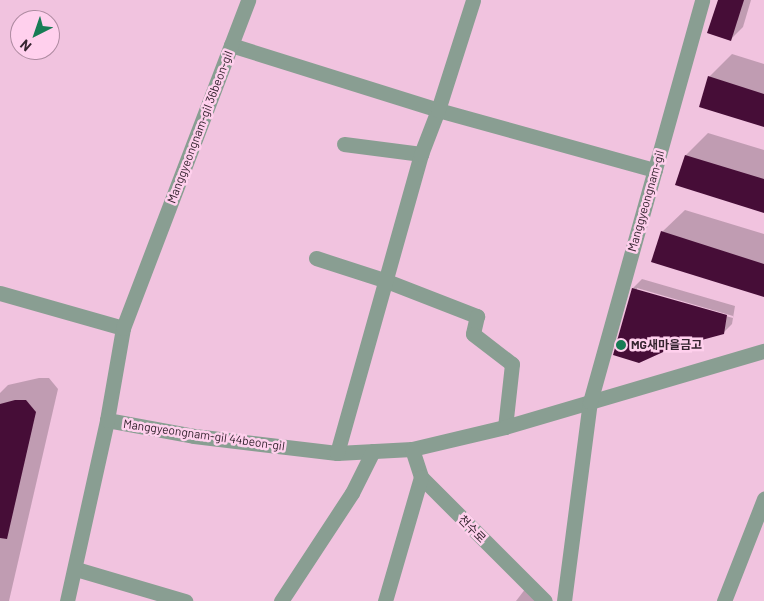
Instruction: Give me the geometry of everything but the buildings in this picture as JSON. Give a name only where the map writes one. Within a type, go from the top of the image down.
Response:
[{"type":"street","points":[[231,45],[248,0]]},
{"type":"street","points":[[337,453],[384,280],[421,154],[438,110],[473,0]]},
{"type":"street","name":"Manggyeongnam-gil","points":[[564,601],[590,402],[702,0]]},
{"type":"street","name":"Manggyeongnam-gil 36beon-gil","points":[[107,420],[124,328],[231,45],[438,110],[655,170]]},
{"type":"street","points":[[344,144],[421,154]]},
{"type":"street","points":[[316,258],[384,280],[477,316],[473,334],[512,364],[505,427]]},
{"type":"street","points":[[0,293],[124,328]]},
{"type":"street","points":[[590,402],[764,351]]},
{"type":"street","name":"Manggyeongnam-gil 44beon-gil","points":[[67,601],[76,569],[107,420],[194,436],[337,453],[412,449],[505,427],[590,402]]},
{"type":"street","name":"천수로","points":[[412,449],[421,478],[545,601]]},
{"type":"street","points":[[281,601],[352,493],[373,451]]},
{"type":"street","points":[[385,601],[421,478]]},
{"type":"street","points":[[724,601],[764,499]]},
{"type":"street","points":[[76,569],[185,601]]},
{"type":"place","name":"MG새마을금고","points":[[621,345]]}]
